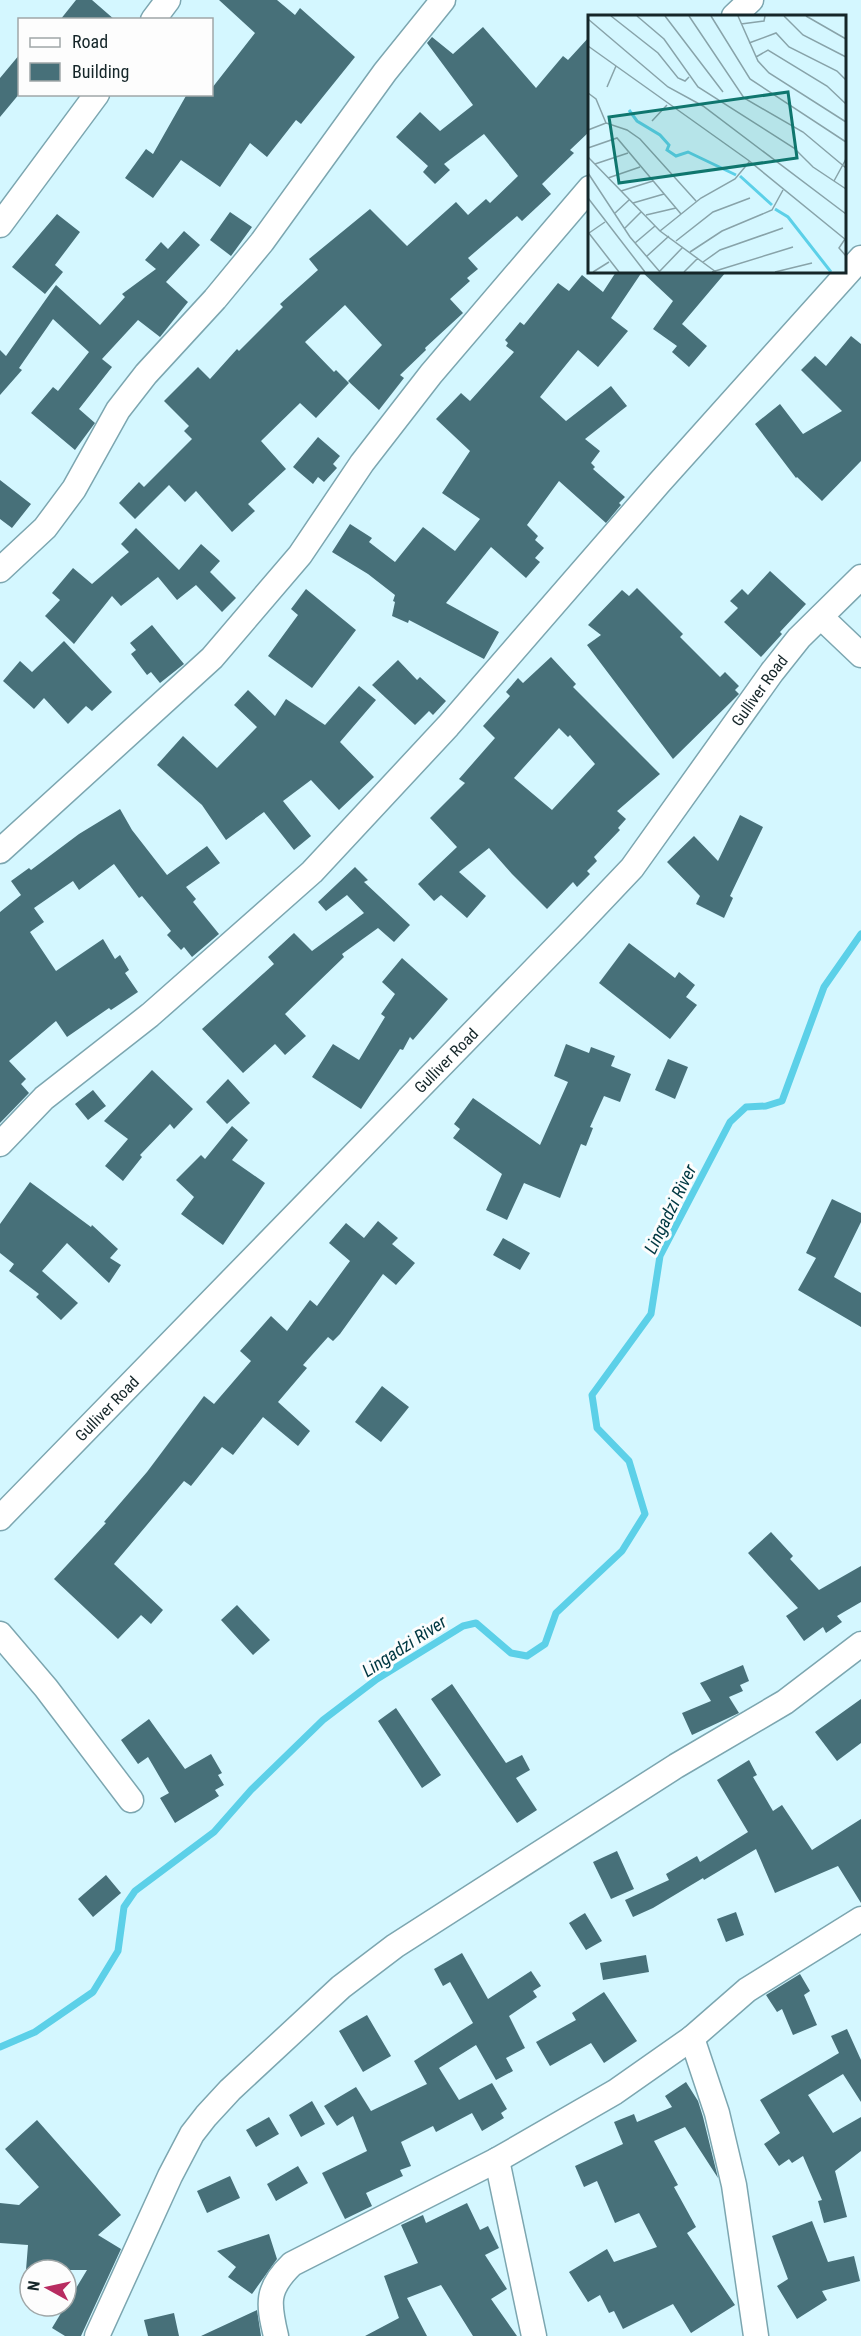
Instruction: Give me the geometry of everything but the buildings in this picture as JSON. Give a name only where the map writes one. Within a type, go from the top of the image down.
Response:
[{"type":"street","points":[[154,18],[168,0]]},
{"type":"street","points":[[0,570],[45,528],[74,489],[118,410],[146,374],[215,299],[262,242],[385,72],[443,0]]},
{"type":"street","points":[[735,15],[751,0]]},
{"type":"street","points":[[0,225],[96,96]]},
{"type":"street","points":[[0,851],[212,658],[300,555],[362,463],[431,375],[588,190]]},
{"type":"street","points":[[0,1144],[44,1098],[158,1009],[312,872],[448,726],[659,483],[861,258]]},
{"type":"street","name":"Gulliver Road","points":[[0,1518],[632,868],[772,672],[800,638],[861,577]]},
{"type":"street","points":[[821,617],[861,656]]},
{"type":"street","points":[[0,1635],[46,1688],[131,1800]]},
{"type":"street","points":[[97,2336],[170,2176],[192,2134],[230,2090],[341,1987],[425,1926],[676,1766],[785,1702],[861,1644]]},
{"type":"street","points":[[276,2336],[270,2312],[270,2299],[273,2287],[292,2264],[497,2160],[615,2092],[692,2038],[747,1990],[861,1919]]},
{"type":"street","points":[[692,2038],[717,2113],[734,2185],[756,2336]]},
{"type":"street","points":[[497,2160],[534,2336]]},
{"type":"waterway","name":"Lingadzi River","points":[[0,2047],[35,2032],[93,1992],[118,1951],[124,1907],[135,1891],[214,1832],[251,1790],[323,1720],[377,1679],[463,1626],[476,1623],[511,1653],[527,1656],[545,1644],[556,1613],[622,1551],[645,1514],[629,1461],[597,1428],[592,1395],[651,1314],[660,1256],[730,1122],[746,1107],[766,1106],[782,1101],[824,987],[861,934]]}]
